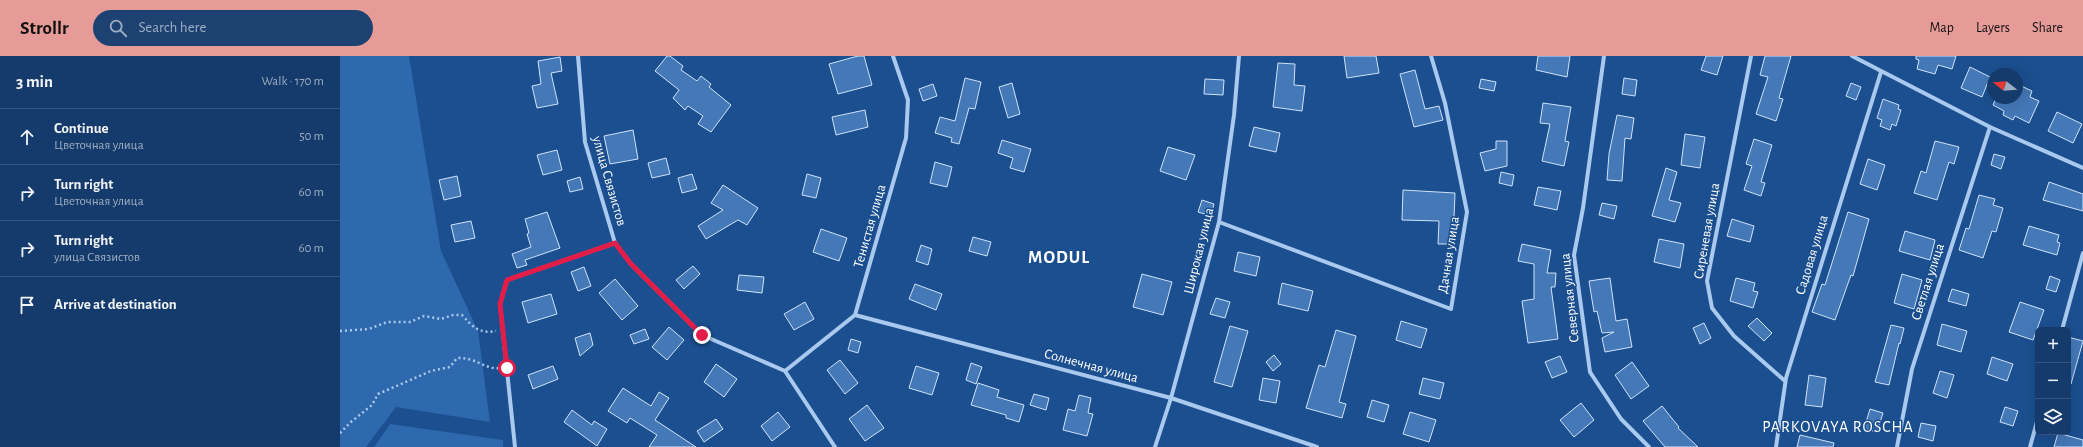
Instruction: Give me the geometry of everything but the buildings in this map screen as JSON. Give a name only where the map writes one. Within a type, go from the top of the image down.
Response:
[{"type":"street","name":"улица Связистов","points":[[578,56],[585,142],[615,243],[631,264],[702,335],[785,371]]},
{"type":"street","name":"Тенистая улица","points":[[855,315],[906,138],[908,100],[893,56]]},
{"type":"street","name":"Широкая улица","points":[[1155,447],[1171,398],[1219,222],[1234,115],[1239,56]]},
{"type":"street","name":"Дачная улица","points":[[1219,222],[1451,309],[1467,212],[1445,103],[1431,56]]},
{"type":"street","name":"Северная улица","points":[[1604,56],[1584,208],[1574,255],[1590,372],[1621,419],[1649,447]]},
{"type":"street","name":"Сиреневая улица","points":[[1751,56],[1706,281],[1712,308],[1734,336],[1786,381]]},
{"type":"street","points":[[1852,56],[1880,72],[1990,127],[2083,168]]},
{"type":"street","name":"Садовая улица","points":[[1776,447],[1786,381],[1880,72]]},
{"type":"street","name":"Светлая улица","points":[[1897,447],[1912,369],[1990,127]]},
{"type":"street","points":[[515,447],[500,304],[507,280],[615,243]]},
{"type":"street","points":[[2063,327],[2083,253]]},
{"type":"street","points":[[835,447],[785,371],[855,315]]},
{"type":"street","name":"Солнечная улица","points":[[855,315],[1171,398],[1317,447]]},
{"type":"street","points":[[2030,447],[2035,429]]},
{"type":"path","points":[[340,331],[369,328],[387,322],[410,322],[424,316],[441,319],[453,315],[462,315],[478,331],[487,333],[503,330]]},
{"type":"path","points":[[340,433],[372,405],[378,394],[431,371],[450,367],[457,358],[469,358],[496,369],[507,368]]},
{"type":"shaded area","points":[[340,56],[409,56],[441,251],[478,331],[490,422],[396,407],[366,447],[340,447]]},
{"type":"shaded area","points":[[390,424],[503,440],[503,447],[374,447]]},
{"type":"district","name":"MODUL","points":[[1059,258]]},
{"type":"district","name":"PARKOVAYA ROSCHA","points":[[1838,427]]},
{"type":"route","points":[[507,368],[500,304],[507,280],[615,243],[631,264],[702,335]]}]
